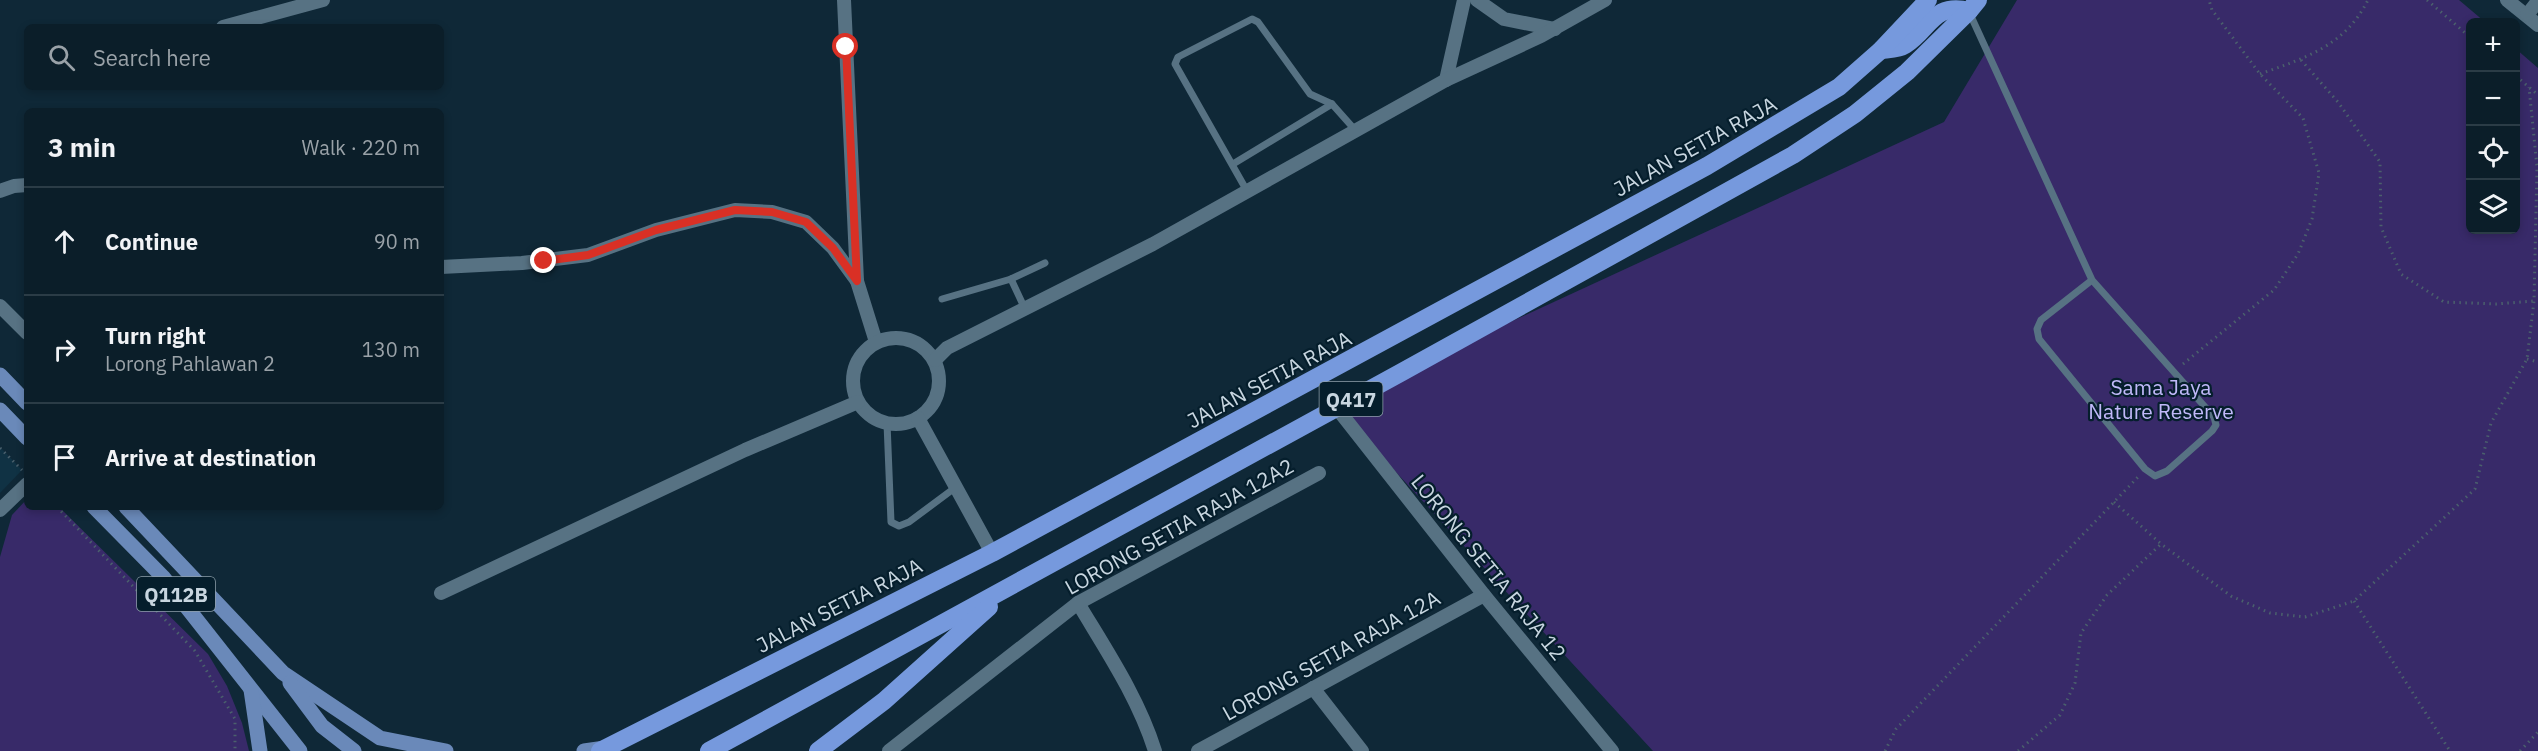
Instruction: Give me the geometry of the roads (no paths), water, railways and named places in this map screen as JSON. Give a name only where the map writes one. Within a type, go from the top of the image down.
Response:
[{"type":"highway","name":"JALAN SETIA RAJA","points":[[603,750],[992,554],[1707,166],[1839,87],[1881,50],[1928,0]]},
{"type":"highway","points":[[1881,50],[1904,46],[1945,10],[1974,6]]},
{"type":"highway","name":"Q417","points":[[709,751],[1793,155],[1856,114],[1906,72],[1974,6]]},
{"type":"highway","points":[[818,751],[884,701],[1012,586]]},
{"type":"main road","points":[[0,375],[24,400]]},
{"type":"main road","points":[[0,410],[24,435]]},
{"type":"main road","name":"Q112B","points":[[97,510],[163,577],[250,687]]},
{"type":"main road","points":[[129,510],[283,673],[322,726],[354,751]]},
{"type":"main road","points":[[283,673],[380,738],[446,751]]},
{"type":"main road","points":[[250,687],[260,751]]},
{"type":"main road","points":[[250,687],[300,751]]},
{"type":"main road","points":[[584,751],[603,750]]},
{"type":"street","points":[[234,24],[323,0]]},
{"type":"street","points":[[844,0],[857,281],[876,342]]},
{"type":"street","points":[[1446,80],[1464,0]]},
{"type":"street","points":[[1477,0],[1504,19],[1555,29]]},
{"type":"street","points":[[935,360],[947,348],[1153,244],[1446,80],[1555,29],[1605,0]]},
{"type":"street","points":[[2507,0],[2532,20],[2538,2]]},
{"type":"street","points":[[0,191],[24,185]]},
{"type":"street","points":[[444,267],[522,263],[588,255],[656,230],[735,210],[772,212],[806,222],[833,248],[857,281]]},
{"type":"street","points":[[0,306],[24,330]]},
{"type":"street","points":[[898,337],[920,344],[935,360],[940,382],[934,403],[918,418],[903,423],[887,423],[876,419],[858,402],[853,380],[859,358],[876,342],[898,337]]},
{"type":"street","points":[[441,593],[745,450],[858,402]]},
{"type":"street","name":"LORONG SETIA RAJA 12","points":[[1336,407],[1484,595],[1612,751]]},
{"type":"street","points":[[918,418],[992,554]]},
{"type":"street","name":"LORONG SETIA RAJA 12A2","points":[[889,751],[1078,603],[1319,473]]},
{"type":"street","points":[[0,510],[24,487]]},
{"type":"street","name":"LORONG SETIA RAJA 12A","points":[[1198,751],[1484,595]]},
{"type":"street","points":[[1078,603],[1121,674],[1146,724],[1155,751]]},
{"type":"street","points":[[1313,688],[1362,751]]},
{"type":"lane","points":[[1974,6],[2092,280],[2214,417],[2216,425],[2212,431],[2167,471],[2156,476],[2145,469],[2039,339],[2037,329],[2041,320],[2092,280]]},
{"type":"lane","points":[[1247,191],[1175,64],[1178,57],[1252,19],[1258,22],[1310,94],[1332,104],[1356,131]]},
{"type":"lane","points":[[1233,164],[1332,104]]},
{"type":"lane","points":[[942,299],[1011,279],[1044,263]]},
{"type":"lane","points":[[1011,279],[1025,309]]},
{"type":"lane","points":[[887,423],[891,522],[899,526],[909,522],[956,487]]},
{"type":"park label","name":"Sama Jaya Nature Reserve","points":[[2161,399]]}]
